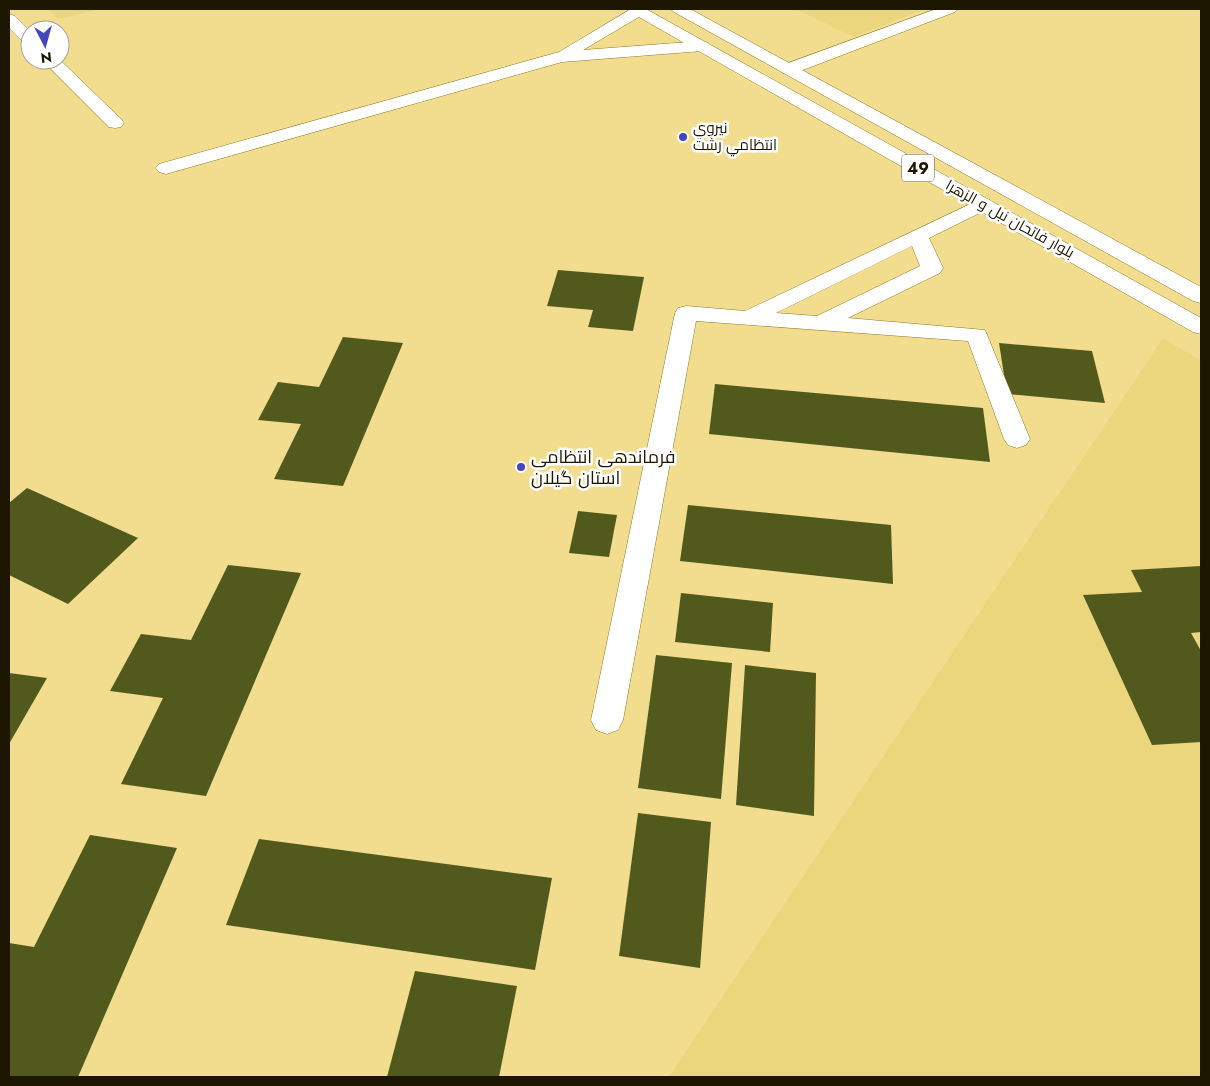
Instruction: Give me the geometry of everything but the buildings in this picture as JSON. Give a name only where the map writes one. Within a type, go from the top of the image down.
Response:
[{"type":"main road","name":"بلوار فاتحان نبل و الزهرا","points":[[679,9],[1201,296]]},
{"type":"main road","points":[[788,69],[950,9]]},
{"type":"main road","name":"بلوار فاتحان نبل و الزهرا","points":[[637,10],[1201,327]]},
{"type":"main road","points":[[561,56],[637,10]]},
{"type":"main road","points":[[9,19],[20,30]]},
{"type":"main road","points":[[166,168],[561,56],[702,46]]},
{"type":"main road","points":[[60,70],[115,124]]},
{"type":"main road","points":[[748,318],[983,204]]},
{"type":"main road","points":[[821,323],[932,268],[918,236]]},
{"type":"main road","points":[[607,720],[686,313],[977,335],[1017,440]]},
{"type":"shaded area","points":[[49,9],[101,9],[58,19]]},
{"type":"shaded area","points":[[796,9],[925,9],[853,37]]},
{"type":"shaded area","points":[[1163,338],[1201,361],[1201,1077],[669,1077]]},
{"type":"place","name":"نيروي انتظامي رشت","points":[[683,137]]},
{"type":"place","name":"فرماندهی انتظامی استان گیلان","points":[[521,467]]}]
